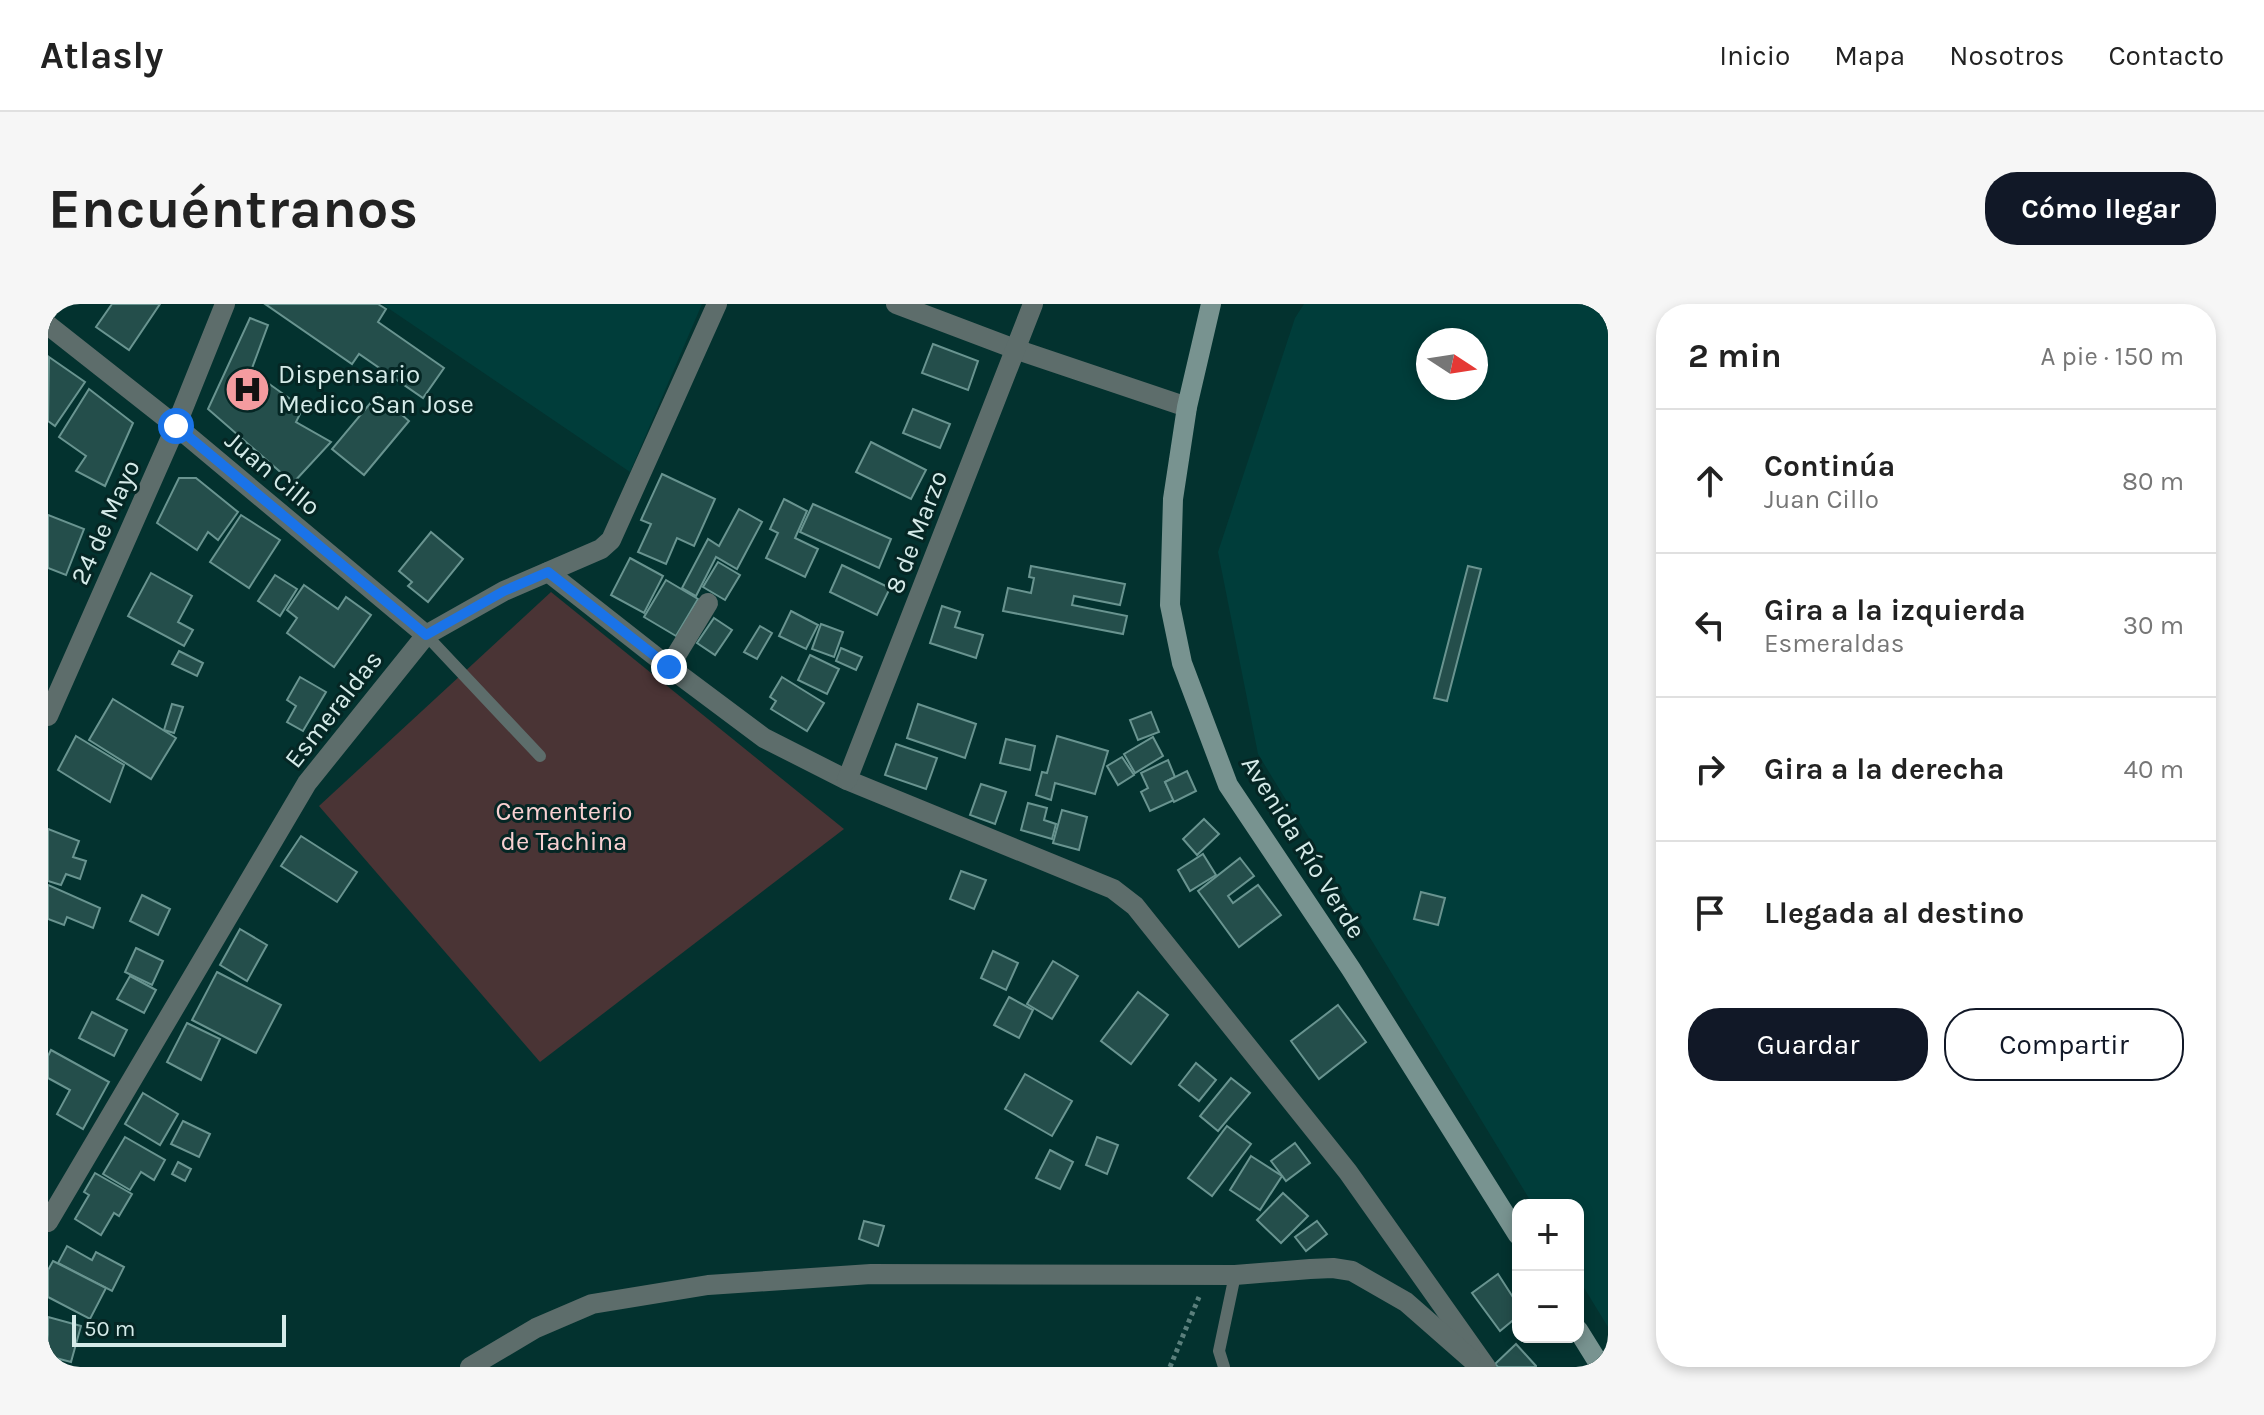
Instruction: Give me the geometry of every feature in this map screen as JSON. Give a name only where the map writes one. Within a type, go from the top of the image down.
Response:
[{"type":"main road","name":"Avenida Río Verde","points":[[1211,304],[1187,407],[1173,499],[1170,605],[1182,663],[1228,785],[1351,969],[1512,1225]]},
{"type":"main road","points":[[1584,1340],[1601,1367]]},
{"type":"street","name":"24 de Mayo","points":[[48,716],[176,426],[225,304]]},
{"type":"street","name":"Esmeraldas","points":[[48,1222],[307,783],[426,635],[504,591],[601,549],[611,540],[717,304]]},
{"type":"street","points":[[896,304],[1015,349],[1187,407]]},
{"type":"street","name":"8 de Marzo","points":[[847,780],[1033,304]]},
{"type":"street","name":"Juan Cillo","points":[[48,325],[176,426],[426,635]]},
{"type":"street","points":[[548,572],[764,738],[847,780],[1113,889],[1135,906],[1348,1172],[1483,1367]]},
{"type":"street","points":[[669,667],[708,603]]},
{"type":"street","points":[[470,1367],[536,1328],[592,1304],[708,1285],[871,1274],[1235,1275],[1333,1268],[1352,1271],[1406,1302],[1483,1367]]},
{"type":"lane","points":[[426,635],[540,756]]},
{"type":"lane","points":[[1224,1367],[1219,1351],[1235,1275]]},
{"type":"path","points":[[1170,1367],[1208,1274]]},
{"type":"shaded area","points":[[382,304],[702,304],[630,472]]},
{"type":"shaded area","points":[[1304,304],[1608,304],[1608,1327],[1584,1288],[1584,1199],[1529,1199],[1258,754],[1218,552],[1295,318]]},
{"type":"green space","name":"Cementerio de Tachina","points":[[551,592],[844,829],[540,1062],[319,806]]},
{"type":"building","points":[[112,304],[160,304],[129,350],[96,327]]},
{"type":"building","points":[[265,304],[378,304],[386,309],[378,322],[444,368],[423,398],[359,354],[352,364]]},
{"type":"building","name":"Dispensario Medico San Jose","points":[[250,318],[268,325],[251,371],[303,408],[296,422],[331,442],[293,483],[208,409]]},
{"type":"building","points":[[933,344],[978,361],[968,390],[922,373]]},
{"type":"building","points":[[49,357],[85,382],[55,426],[48,421]]},
{"type":"building","points":[[89,389],[133,423],[105,486],[76,471],[86,456],[59,437]]},
{"type":"building","points":[[378,394],[409,421],[364,475],[332,449]]},
{"type":"building","points":[[913,409],[950,424],[940,448],[903,433]]},
{"type":"building","points":[[871,442],[926,470],[911,499],[856,472]]},
{"type":"building","points":[[662,474],[715,499],[694,546],[677,538],[666,564],[638,552],[651,524],[641,520]]},
{"type":"building","points":[[179,478],[196,478],[238,512],[218,540],[208,532],[197,550],[157,523]]},
{"type":"building","points":[[784,499],[807,511],[795,538],[818,549],[805,577],[766,558],[778,533],[770,529]]},
{"type":"building","points":[[813,504],[891,539],[879,568],[800,532]]},
{"type":"building","points":[[739,509],[762,522],[737,569],[716,557],[696,596],[682,588],[708,539],[719,546]]},
{"type":"building","points":[[48,515],[84,529],[66,575],[48,568]]},
{"type":"building","points":[[241,515],[280,540],[249,588],[210,562]]},
{"type":"building","points":[[431,532],[463,559],[428,602],[408,586],[412,582],[399,571]]},
{"type":"building","points":[[630,558],[663,576],[644,613],[611,595]]},
{"type":"building","points":[[718,562],[740,575],[725,600],[703,587]]},
{"type":"building","points":[[842,565],[890,588],[877,615],[830,592]]},
{"type":"building","points":[[1031,566],[1125,584],[1120,605],[1074,596],[1072,605],[1127,616],[1123,634],[1003,611],[1008,588],[1031,593],[1034,578],[1029,577]]},
{"type":"building","points":[[1468,566],[1481,569],[1447,701],[1434,698]]},
{"type":"building","points":[[151,573],[192,596],[178,622],[193,630],[184,646],[128,616]]},
{"type":"building","points":[[275,575],[297,589],[280,616],[258,601]]},
{"type":"building","points":[[666,580],[698,599],[676,636],[644,617]]},
{"type":"building","points":[[304,585],[338,609],[346,597],[371,615],[334,667],[287,633],[297,618],[287,610]]},
{"type":"building","points":[[942,606],[960,612],[955,627],[983,635],[976,658],[930,643]]},
{"type":"building","points":[[791,611],[818,625],[806,649],[779,636]]},
{"type":"building","points":[[714,618],[732,630],[715,655],[697,643]]},
{"type":"building","points":[[821,624],[843,632],[834,657],[812,649]]},
{"type":"building","points":[[760,626],[772,633],[757,659],[744,652]]},
{"type":"building","points":[[841,648],[862,657],[856,670],[836,661]]},
{"type":"building","points":[[179,651],[203,663],[197,676],[172,664]]},
{"type":"building","points":[[810,655],[839,669],[827,694],[798,680]]},
{"type":"building","points":[[300,677],[326,692],[303,731],[287,722],[296,706],[287,700]]},
{"type":"building","points":[[782,677],[824,703],[807,731],[771,709],[776,701],[770,697]]},
{"type":"building","points":[[113,699],[176,738],[151,779],[89,740]]},
{"type":"building","points":[[172,704],[183,707],[174,733],[164,730]]},
{"type":"building","points":[[918,704],[976,724],[965,758],[907,738]]},
{"type":"building","points":[[1151,712],[1159,732],[1138,740],[1130,720]]},
{"type":"building","points":[[76,736],[124,765],[110,802],[58,770]]},
{"type":"building","points":[[1057,736],[1108,751],[1095,794],[1055,783],[1051,800],[1036,795],[1042,772],[1047,773]]},
{"type":"building","points":[[1153,737],[1163,756],[1135,773],[1124,754]]},
{"type":"building","points":[[1006,739],[1035,746],[1030,770],[1000,763]]},
{"type":"building","points":[[896,744],[937,758],[926,789],[885,775]]},
{"type":"building","points":[[1122,757],[1134,775],[1118,785],[1107,766]]},
{"type":"building","points":[[1168,760],[1175,777],[1165,782],[1174,800],[1150,811],[1141,792],[1148,788],[1141,773]]},
{"type":"building","points":[[1187,771],[1196,791],[1174,802],[1165,782]]},
{"type":"building","points":[[981,784],[1006,792],[995,824],[970,815]]},
{"type":"building","points":[[1028,803],[1047,808],[1044,820],[1056,824],[1052,839],[1021,830]]},
{"type":"building","points":[[1062,810],[1087,817],[1079,850],[1053,843]]},
{"type":"building","points":[[1204,819],[1219,834],[1197,855],[1183,839]]},
{"type":"building","points":[[48,829],[79,841],[73,857],[86,861],[80,879],[66,874],[61,885],[48,881]]},
{"type":"building","points":[[301,836],[357,872],[337,902],[281,866]]},
{"type":"building","points":[[1203,854],[1216,875],[1190,891],[1178,870]]},
{"type":"building","points":[[1240,858],[1254,876],[1228,896],[1233,903],[1258,885],[1281,915],[1239,947],[1198,891]]},
{"type":"building","points":[[961,871],[986,880],[974,909],[950,899]]},
{"type":"building","points":[[48,885],[100,908],[93,928],[67,917],[64,925],[48,919]]},
{"type":"building","points":[[1421,892],[1445,898],[1438,925],[1414,919]]},
{"type":"building","points":[[142,895],[170,909],[158,935],[130,921]]},
{"type":"building","points":[[240,929],[267,945],[247,981],[220,965]]},
{"type":"building","points":[[136,948],[163,961],[152,985],[125,972]]},
{"type":"building","points":[[993,951],[1018,963],[1006,990],[981,978]]},
{"type":"building","points":[[1053,961],[1078,976],[1052,1019],[1027,1004]]},
{"type":"building","points":[[217,972],[281,1005],[256,1053],[192,1020]]},
{"type":"building","points":[[130,976],[156,990],[144,1013],[117,999]]},
{"type":"building","points":[[1138,992],[1168,1015],[1131,1064],[1101,1041]]},
{"type":"building","points":[[1009,997],[1033,1010],[1019,1038],[994,1025]]},
{"type":"building","points":[[1338,1005],[1366,1042],[1319,1079],[1291,1041]]},
{"type":"building","points":[[92,1012],[127,1030],[114,1056],[79,1038]]},
{"type":"building","points":[[187,1023],[220,1039],[201,1080],[167,1062]]},
{"type":"building","points":[[51,1050],[109,1082],[83,1129],[57,1114],[70,1090],[48,1078]]},
{"type":"building","points":[[1196,1063],[1216,1080],[1199,1101],[1179,1085]]},
{"type":"building","points":[[1025,1074],[1072,1101],[1052,1136],[1005,1109]]},
{"type":"building","points":[[1231,1078],[1250,1093],[1218,1131],[1200,1116]]},
{"type":"building","points":[[143,1093],[178,1114],[160,1145],[125,1124]]},
{"type":"building","points":[[183,1121],[210,1134],[199,1157],[171,1144]]},
{"type":"building","points":[[1227,1126],[1251,1144],[1212,1196],[1188,1178]]},
{"type":"building","points":[[125,1137],[165,1160],[154,1180],[141,1172],[130,1190],[103,1174]]},
{"type":"building","points":[[1097,1137],[1118,1145],[1107,1174],[1086,1165]]},
{"type":"building","points":[[1295,1143],[1310,1163],[1286,1181],[1271,1161]]},
{"type":"building","points":[[1050,1150],[1073,1162],[1060,1189],[1036,1178]]},
{"type":"building","points":[[1251,1156],[1282,1176],[1260,1210],[1230,1190]]},
{"type":"building","points":[[178,1162],[191,1169],[185,1181],[172,1174]]},
{"type":"building","points":[[95,1173],[132,1194],[119,1216],[114,1213],[101,1235],[75,1219],[89,1195],[84,1192]]},
{"type":"building","points":[[1283,1193],[1308,1216],[1281,1243],[1257,1220]]},
{"type":"building","points":[[864,1221],[884,1226],[878,1246],[859,1239]]},
{"type":"building","points":[[1317,1221],[1327,1234],[1306,1251],[1295,1237]]},
{"type":"building","points":[[67,1246],[92,1260],[96,1252],[124,1267],[112,1291],[58,1263]]},
{"type":"building","points":[[53,1261],[106,1288],[90,1319],[48,1297],[48,1270]]},
{"type":"building","points":[[1498,1274],[1512,1296],[1512,1321],[1500,1331],[1472,1293]]},
{"type":"building","points":[[48,1317],[81,1326],[71,1362],[48,1356]]},
{"type":"building","points":[[1516,1344],[1536,1367],[1498,1367],[1495,1364]]},
{"type":"place","name":"Dispensario Medico San Jose","points":[[247,389]]},
{"type":"route","points":[[176,426],[426,635],[504,591],[548,572],[669,667]]}]
